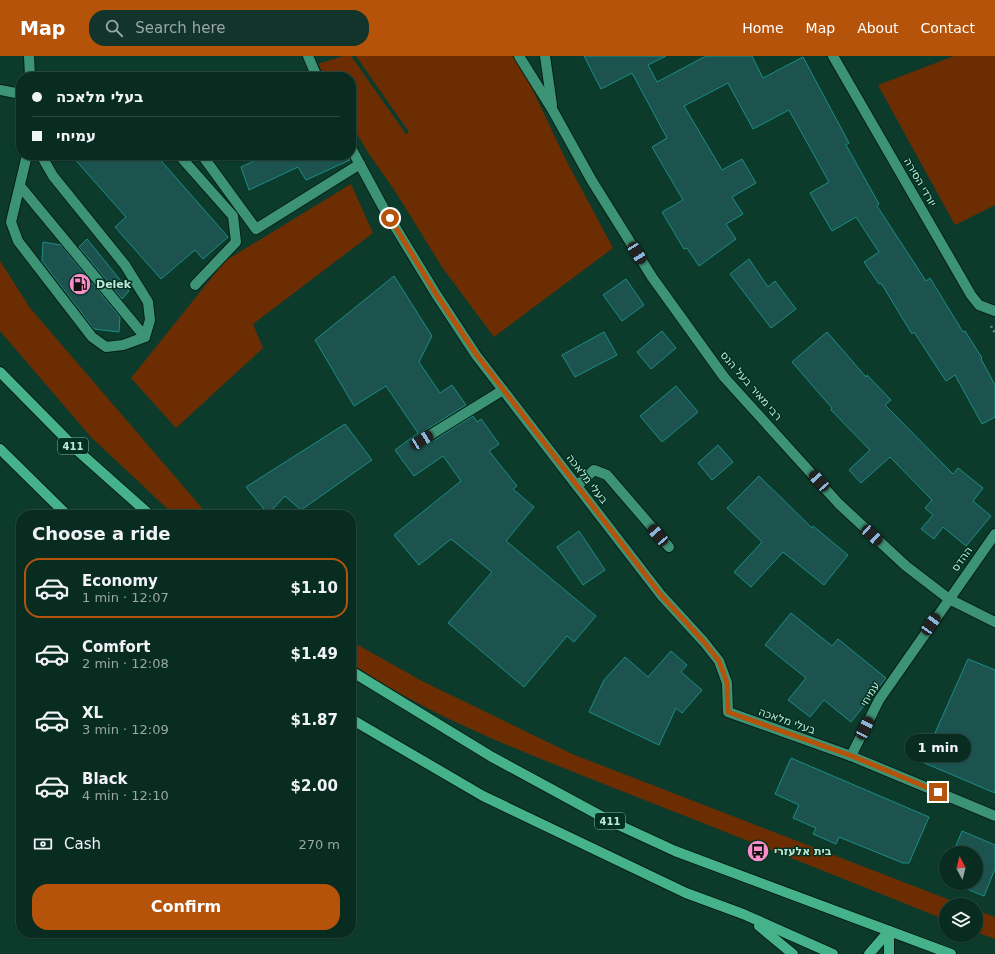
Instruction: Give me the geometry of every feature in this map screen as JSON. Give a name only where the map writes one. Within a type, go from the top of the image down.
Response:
[{"type":"main road","name":"411","points":[[0,372],[78,451],[144,510]]},
{"type":"main road","points":[[0,449],[62,510]]},
{"type":"main road","name":"411","points":[[356,674],[431,721],[498,760],[610,821],[675,851],[951,954]]},
{"type":"main road","points":[[356,722],[483,796],[686,892],[743,914],[833,954]]},
{"type":"main road","points":[[743,914],[768,932],[793,954]]},
{"type":"main road","points":[[869,954],[890,931]]},
{"type":"main road","points":[[889,954],[890,931]]},
{"type":"street","points":[[29,56],[30,72]]},
{"type":"street","points":[[308,56],[315,72]]},
{"type":"street","name":"רבי מאיר בעל הנס","points":[[519,56],[552,109],[592,181],[652,277],[724,377],[840,504],[906,566],[949,599],[995,622]]},
{"type":"street","name":"רבי מאיר בעל הנס","points":[[545,56],[552,109]]},
{"type":"street","name":"יורדי הסירה","points":[[833,56],[971,295],[979,305],[995,311]]},
{"type":"street","points":[[0,90],[16,93]]},
{"type":"street","name":"בעלי מלאכה","points":[[356,157],[383,207],[436,294],[476,354],[661,595],[704,642],[719,661],[727,683],[728,712],[852,756]]},
{"type":"street","points":[[26,160],[12,222],[18,241],[92,337],[106,347],[123,344],[145,337]]},
{"type":"street","points":[[44,160],[53,176],[125,265],[148,302],[150,320],[145,337]]},
{"type":"street","points":[[183,160],[233,216],[236,242],[195,285]]},
{"type":"street","points":[[206,160],[256,229],[360,164]]},
{"type":"street","points":[[20,186],[145,337]]},
{"type":"street","points":[[422,440],[503,390]]},
{"type":"street","points":[[577,486],[594,470],[607,474],[668,547]]},
{"type":"street","name":"ההדס","points":[[949,599],[995,534]]},
{"type":"street","name":"עמיחי","points":[[852,756],[879,700],[949,599]]},
{"type":"street","points":[[852,756],[995,816]]},
{"type":"shaded area","points":[[343,56],[351,56],[406,134],[409,132],[356,56],[512,56],[518,59],[565,158],[613,248],[494,337],[442,267],[356,132],[356,72],[322,72],[318,64]]},
{"type":"shaded area","points":[[954,56],[995,56],[995,205],[955,225],[878,85]]},
{"type":"shaded area","points":[[351,184],[373,233],[253,324],[263,348],[176,428],[131,378],[225,261]]},
{"type":"shaded area","points":[[0,261],[30,308],[204,510],[169,510],[91,437],[0,331]]},
{"type":"shaded area","points":[[356,644],[420,680],[572,754],[945,898],[939,898],[939,917],[481,734],[414,701],[356,666]]},
{"type":"shaded area","points":[[983,913],[995,917],[995,939],[983,935]]},
{"type":"building","points":[[584,56],[666,56],[648,65],[657,82],[706,56],[752,56],[763,78],[803,57],[849,143],[846,145],[879,204],[877,206],[926,281],[930,278],[963,332],[965,331],[982,358],[981,359],[995,385],[995,417],[982,424],[955,375],[946,381],[914,332],[912,334],[881,283],[879,284],[864,262],[879,252],[856,217],[832,231],[810,193],[829,182],[789,110],[753,129],[728,83],[684,106],[722,170],[742,159],[756,183],[732,197],[743,214],[726,224],[736,239],[699,266],[687,248],[684,249],[662,212],[683,200],[652,147],[667,138],[632,73],[601,89]]},
{"type":"building","points":[[75,160],[160,160],[228,237],[203,259],[195,250],[161,279],[115,227],[126,217]]},
{"type":"building","points":[[256,160],[350,160],[306,180],[298,167],[249,190],[241,167]]},
{"type":"building","points":[[87,239],[129,291],[122,299],[79,247]]},
{"type":"building","points":[[43,242],[61,245],[120,317],[119,332],[94,329],[42,261]]},
{"type":"building","points":[[749,259],[768,287],[775,281],[796,309],[771,328],[730,274]]},
{"type":"building","points":[[394,276],[432,336],[419,362],[440,393],[452,385],[466,405],[419,434],[416,437],[416,443],[419,446],[425,446],[473,416],[477,422],[481,419],[499,444],[489,451],[517,486],[513,489],[534,507],[506,541],[596,616],[574,642],[567,636],[524,687],[448,623],[492,572],[451,539],[419,565],[394,535],[461,481],[443,456],[414,476],[395,450],[418,433],[386,386],[354,406],[315,340]]},
{"type":"building","points":[[626,279],[644,305],[622,321],[603,295]]},
{"type":"building","points":[[662,331],[676,348],[651,369],[637,352]]},
{"type":"building","points":[[604,332],[617,355],[575,377],[562,355]]},
{"type":"building","points":[[827,332],[866,377],[867,375],[891,400],[885,405],[953,474],[958,468],[983,488],[973,501],[991,516],[966,546],[943,527],[934,539],[921,529],[933,515],[925,508],[932,500],[890,457],[861,483],[849,470],[870,450],[831,410],[832,408],[792,362]]},
{"type":"building","points":[[676,386],[698,412],[662,442],[640,416]]},
{"type":"building","points":[[345,424],[372,460],[301,510],[285,496],[272,510],[265,510],[246,487]]},
{"type":"building","points":[[718,445],[733,462],[712,480],[698,463]]},
{"type":"building","points":[[759,476],[812,528],[813,526],[848,555],[824,585],[783,552],[751,587],[734,572],[762,542],[727,508]]},
{"type":"building","points":[[579,531],[605,570],[583,585],[557,547]]},
{"type":"building","points":[[791,613],[832,646],[838,639],[886,678],[851,722],[824,700],[810,717],[788,700],[806,678],[765,645]]},
{"type":"building","points":[[671,651],[687,665],[681,672],[702,690],[682,713],[676,708],[659,745],[589,712],[604,680],[625,657],[648,677]]},
{"type":"building","points":[[968,659],[995,670],[995,793],[922,762]]},
{"type":"building","points":[[791,758],[929,817],[909,863],[903,863],[839,837],[836,844],[813,834],[816,828],[793,818],[799,805],[775,794]]},
{"type":"building","points":[[962,831],[995,845],[995,869],[984,896],[970,890],[983,890],[983,846],[956,846]]},
{"type":"place","name":"Delek","points":[[80,284]]},
{"type":"place","name":"בית אלעזרי","points":[[758,851]]},
{"type":"route","points":[[390,218],[436,294],[476,354],[661,595],[704,642],[719,661],[727,683],[728,712],[852,756],[938,792]]}]
